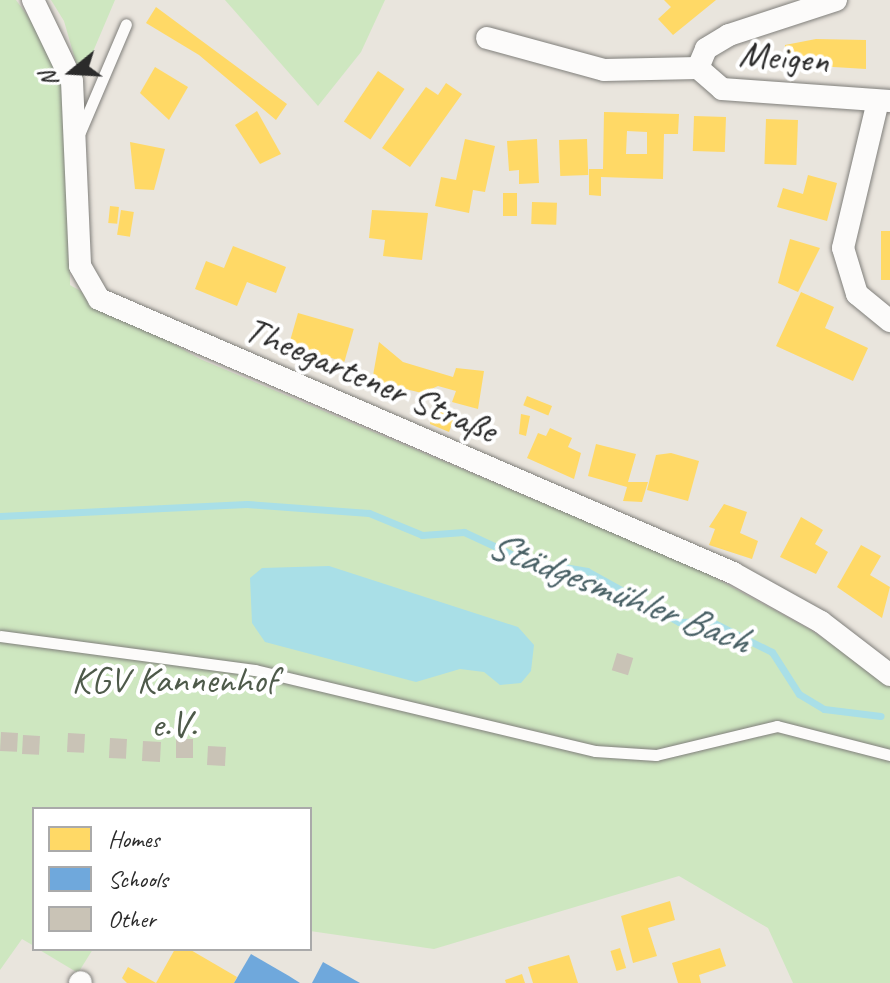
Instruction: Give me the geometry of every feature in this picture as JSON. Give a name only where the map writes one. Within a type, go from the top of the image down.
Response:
[{"type":"street","name":"Theegartener Straße","points":[[33,0],[67,63],[80,132],[80,266],[91,293],[111,307],[733,573],[821,622],[890,675]]},
{"type":"street","name":"Meigen","points":[[836,0],[729,35],[706,49],[698,68],[722,89],[884,101]]},
{"type":"street","points":[[487,38],[604,70],[698,68]]},
{"type":"street","points":[[884,101],[843,248],[857,294],[890,321]]},
{"type":"lane","points":[[80,132],[126,24]]},
{"type":"lane","points":[[0,636],[255,670],[595,751],[668,754],[777,726],[890,755]]},
{"type":"green space","name":"KGV Kannenhof e.V.","points":[[0,0],[16,0],[49,45],[70,114],[70,285],[200,359],[697,568],[811,630],[890,685],[890,983],[793,983],[768,928],[679,876],[434,949],[312,931],[312,807],[32,807],[32,945],[22,939],[0,970]]},
{"type":"green space","points":[[51,0],[115,0],[81,80],[64,21]]},
{"type":"green space","points":[[225,0],[385,0],[361,52],[318,106]]},
{"type":"green space","points":[[41,951],[92,951],[78,973]]},
{"type":"water","points":[[329,566],[518,627],[534,645],[531,671],[521,683],[500,685],[484,672],[460,669],[416,682],[265,642],[252,623],[250,578],[262,568]]},
{"type":"building: Homes","points":[[664,0],[716,0],[673,35],[658,19],[671,7]]},
{"type":"building: Homes","points":[[156,7],[287,104],[276,120],[199,55],[146,23]]},
{"type":"building: Homes","points":[[816,39],[866,40],[866,69],[785,64],[785,45]]},
{"type":"building: Homes","points":[[155,67],[188,87],[169,120],[140,93]]},
{"type":"building: Homes","points":[[378,71],[405,89],[370,139],[344,122]]},
{"type":"building: Homes","points":[[446,83],[462,94],[410,167],[382,148],[426,87],[438,95]]},
{"type":"building: Homes","points":[[257,111],[281,154],[260,164],[235,125]]},
{"type":"building: Homes","points":[[604,112],[679,114],[678,134],[664,134],[663,179],[601,177],[601,196],[589,195],[589,169],[603,169]],"holes":[[[627,131],[647,132],[647,154],[626,154]]]},
{"type":"building: Homes","points":[[694,116],[726,117],[725,152],[693,151]]},
{"type":"building: Homes","points":[[766,119],[798,120],[796,165],[764,164]]},
{"type":"building: Homes","points":[[465,139],[495,146],[485,192],[473,190],[469,213],[435,206],[441,177],[456,180]]},
{"type":"building: Homes","points":[[537,139],[539,183],[519,184],[519,170],[509,171],[507,141]]},
{"type":"building: Homes","points":[[587,139],[588,175],[560,176],[559,140]]},
{"type":"building: Homes","points":[[130,142],[165,149],[154,190],[135,189]]},
{"type":"building: Homes","points":[[808,175],[837,183],[827,221],[777,207],[783,188],[803,194]]},
{"type":"building: Homes","points":[[503,193],[517,193],[517,216],[503,216]]},
{"type":"building: Homes","points":[[532,202],[557,203],[556,225],[531,224]]},
{"type":"building: Homes","points":[[110,206],[119,207],[117,224],[108,223]]},
{"type":"building: Homes","points":[[121,210],[134,212],[130,237],[117,235]]},
{"type":"building: Homes","points":[[372,210],[428,213],[422,260],[383,256],[385,240],[369,238]]},
{"type":"building: Homes","points":[[881,231],[890,231],[890,280],[881,280]]},
{"type":"building: Homes","points":[[790,239],[820,248],[798,292],[778,283]]},
{"type":"building: Homes","points":[[233,246],[286,267],[276,293],[247,282],[237,306],[195,289],[206,261],[224,268]]},
{"type":"building: Homes","points":[[801,292],[834,307],[825,328],[868,348],[853,381],[776,346]]},
{"type":"building: Homes","points":[[298,313],[354,329],[344,362],[289,346]]},
{"type":"building: Homes","points":[[379,342],[403,362],[453,377],[456,368],[484,371],[478,409],[452,402],[456,391],[438,386],[422,393],[372,381]]},
{"type":"building: Homes","points":[[527,396],[552,406],[548,415],[523,405]]},
{"type":"building: Homes","points":[[434,403],[457,411],[449,432],[430,424]]},
{"type":"building: Homes","points":[[521,414],[530,416],[526,436],[519,434]]},
{"type":"building: Homes","points":[[550,428],[572,438],[568,447],[581,453],[574,479],[527,458],[538,433],[546,436]]},
{"type":"building: Homes","points":[[596,444],[636,454],[628,482],[648,482],[642,502],[623,501],[627,487],[588,476]]},
{"type":"building: Homes","points":[[671,453],[699,461],[688,501],[647,490],[656,455]]},
{"type":"building: Homes","points":[[724,504],[747,512],[740,533],[758,541],[752,559],[709,545],[715,529],[709,527]]},
{"type":"building: Homes","points":[[801,517],[823,530],[815,544],[828,552],[816,574],[780,557]]},
{"type":"building: Homes","points":[[861,545],[881,556],[870,575],[890,587],[882,618],[837,587]]},
{"type":"building: Homes","points":[[670,901],[675,920],[648,928],[657,956],[633,963],[621,916]]},
{"type":"building: Homes","points":[[620,948],[626,968],[617,971],[610,951]]},
{"type":"building: Homes","points":[[720,948],[726,966],[699,975],[701,983],[678,983],[672,963]]},
{"type":"building: Homes","points":[[174,951],[192,951],[237,977],[234,983],[156,983]]},
{"type":"building: Homes","points":[[569,955],[578,983],[533,983],[528,967]]},
{"type":"building: Homes","points":[[128,967],[156,983],[127,983],[122,978]]},
{"type":"building: Homes","points":[[522,974],[525,983],[506,983],[505,980]]},
{"type":"building: Schools","points":[[251,954],[289,976],[300,983],[234,983]]},
{"type":"building: Schools","points":[[323,962],[360,983],[312,983]]},
{"type":"building: Other","points":[[617,653],[633,658],[628,675],[612,670]]},
{"type":"building: Other","points":[[1,732],[18,733],[17,752],[0,751]]},
{"type":"building: Other","points":[[68,733],[85,734],[84,753],[67,752]]},
{"type":"building: Other","points":[[23,735],[40,736],[39,755],[22,754]]},
{"type":"building: Other","points":[[110,738],[127,739],[126,759],[109,758]]},
{"type":"building: Other","points":[[176,739],[193,739],[193,758],[176,758]]},
{"type":"building: Other","points":[[143,741],[161,742],[160,762],[142,761]]},
{"type":"building: Other","points":[[208,746],[226,747],[225,766],[207,765]]},
{"type":"waterway","name":"Städgesmühler Bach","points":[[0,516],[247,504],[369,513],[422,535],[464,532],[524,560],[587,571],[679,622],[710,621],[772,652],[799,694],[824,709],[881,716]]}]
